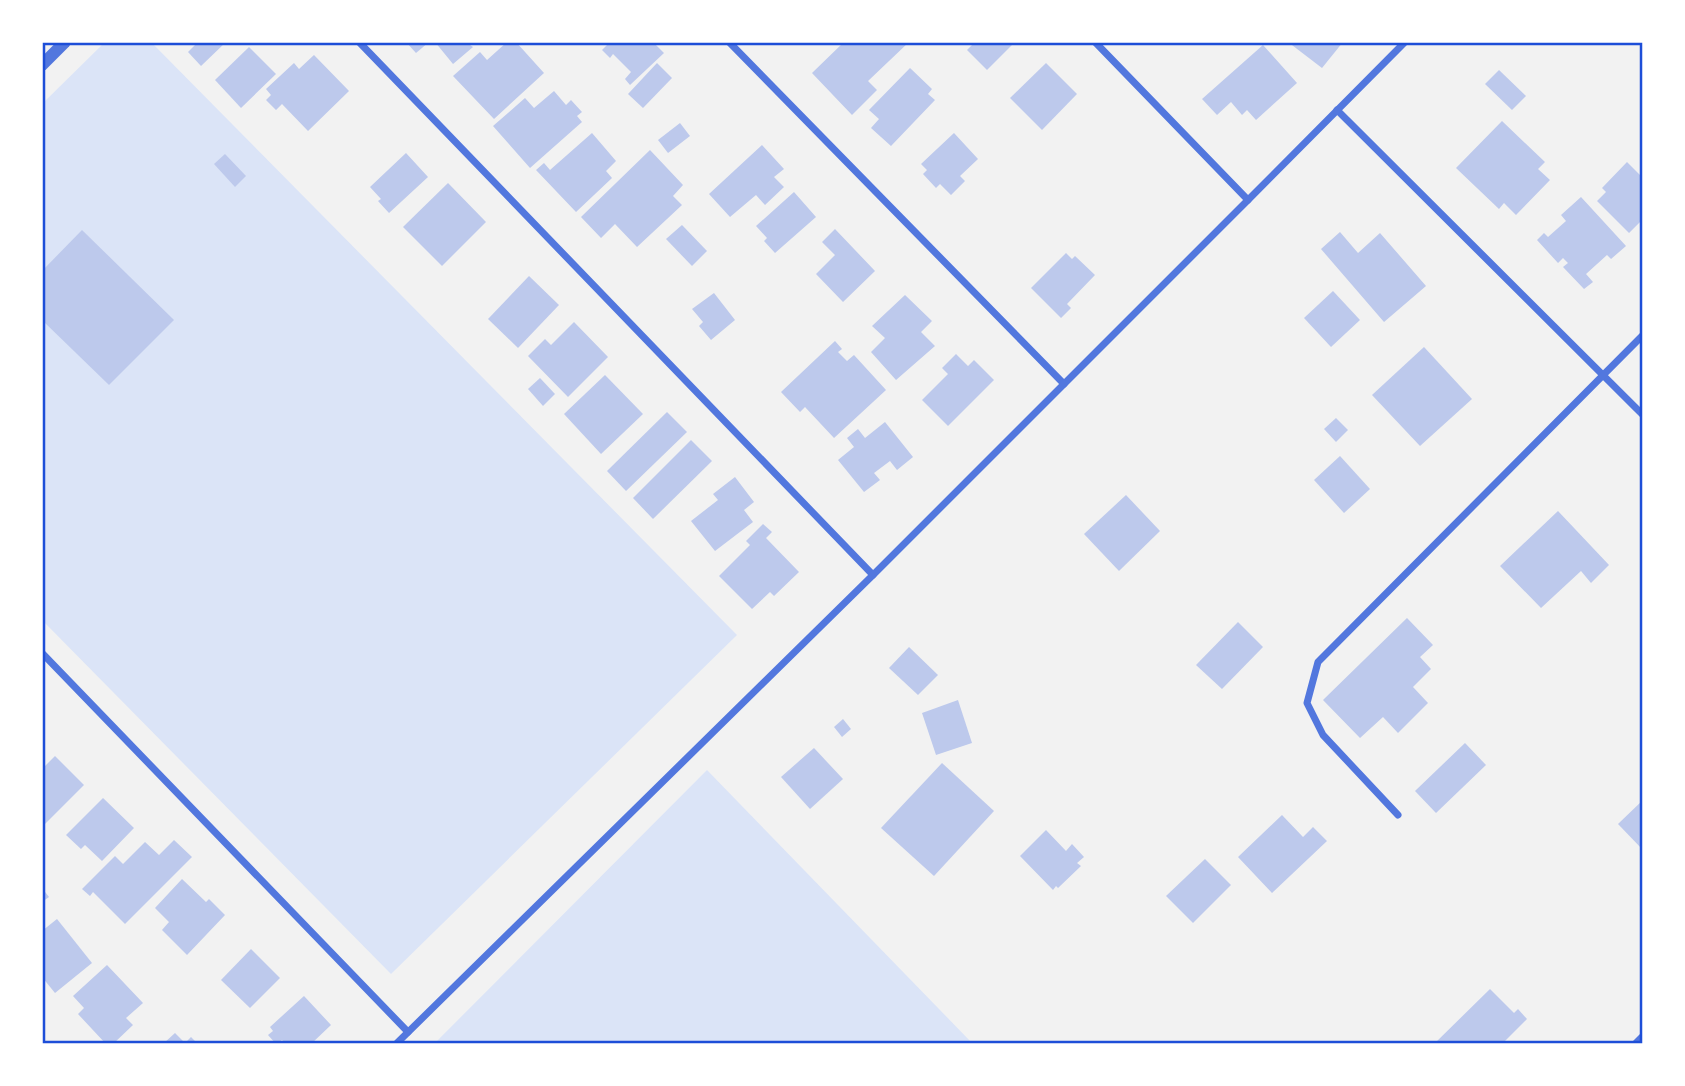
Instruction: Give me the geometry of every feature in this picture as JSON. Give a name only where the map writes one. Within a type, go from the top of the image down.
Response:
[{"type":"street","points":[[42,65],[65,42]]},
{"type":"street","points":[[359,42],[873,575]]},
{"type":"street","points":[[730,42],[1064,384]]},
{"type":"street","points":[[1095,42],[1248,200]]},
{"type":"street","points":[[397,1044],[873,575],[1405,42]]},
{"type":"street","points":[[1337,110],[1643,415]]},
{"type":"street","points":[[1398,815],[1323,735],[1307,703],[1318,662],[1643,335]]},
{"type":"street","points":[[42,653],[408,1032]]},
{"type":"street","points":[[1635,1044],[1643,1036]]},
{"type":"shaded area","points":[[105,42],[151,42],[737,635],[391,974],[42,620],[42,104]]},
{"type":"shaded area","points":[[707,770],[973,1044],[434,1044]]},
{"type":"building","points":[[198,42],[226,42],[201,66],[188,52]]},
{"type":"building","points":[[406,42],[429,42],[416,53]]},
{"type":"building","points":[[435,42],[473,42],[470,45],[473,47],[453,64]]},
{"type":"building","points":[[507,42],[516,42],[544,73],[494,119],[453,76],[480,52],[487,60]]},
{"type":"building","points":[[610,42],[653,42],[664,53],[630,85],[625,79],[631,72],[613,54],[610,58],[602,50]]},
{"type":"building","points":[[844,42],[909,42],[868,81],[877,90],[852,115],[812,73]]},
{"type":"building","points":[[975,42],[1015,42],[987,70],[967,50]]},
{"type":"building","points":[[1288,42],[1343,42],[1322,68]]},
{"type":"building","points":[[1263,45],[1297,83],[1256,120],[1247,110],[1242,115],[1231,102],[1217,115],[1202,99]]},
{"type":"building","points":[[249,47],[276,74],[241,108],[215,80]]},
{"type":"building","points":[[314,55],[349,91],[308,131],[282,104],[276,110],[266,100],[271,95],[266,89],[294,63],[299,69]]},
{"type":"building","points":[[657,63],[672,78],[643,108],[628,94]]},
{"type":"building","points":[[1046,63],[1077,94],[1042,130],[1010,98]]},
{"type":"building","points":[[910,68],[932,89],[928,94],[935,100],[891,146],[871,128],[879,119],[869,110]]},
{"type":"building","points":[[1499,70],[1526,96],[1512,110],[1485,84]]},
{"type":"building","points":[[554,91],[566,105],[571,100],[582,112],[577,116],[582,122],[530,168],[493,126],[525,98],[534,108]]},
{"type":"building","points":[[1502,121],[1545,162],[1538,169],[1550,180],[1516,215],[1504,203],[1499,209],[1456,168]]},
{"type":"building","points":[[680,123],[690,136],[668,153],[658,140]]},
{"type":"building","points":[[592,133],[616,161],[606,171],[612,178],[576,212],[536,170],[544,163],[550,170]]},
{"type":"building","points":[[954,133],[978,159],[960,176],[965,181],[951,195],[940,184],[936,188],[923,174],[927,170],[921,164]]},
{"type":"building","points":[[762,145],[784,169],[774,177],[784,187],[765,205],[756,195],[730,217],[709,194]]},
{"type":"building","points":[[650,150],[683,185],[673,196],[682,205],[637,247],[615,224],[601,238],[581,217]]},
{"type":"building","points":[[406,153],[428,177],[389,213],[370,187]]},
{"type":"building","points":[[225,154],[246,176],[235,187],[214,164]]},
{"type":"building","points":[[1627,162],[1643,178],[1643,223],[1641,221],[1629,233],[1597,201],[1606,192],[1602,188]]},
{"type":"building","points":[[448,183],[486,222],[442,266],[403,227]]},
{"type":"building","points":[[794,192],[816,217],[775,253],[756,226]]},
{"type":"building","points":[[1581,197],[1626,246],[1611,259],[1607,255],[1586,274],[1593,282],[1584,289],[1563,267],[1568,263],[1563,258],[1558,263],[1537,240],[1544,233],[1548,237],[1566,221],[1561,215]]},
{"type":"building","points":[[682,225],[707,251],[692,266],[666,239]]},
{"type":"building","points":[[835,229],[875,271],[843,302],[816,274],[835,255],[822,242]]},
{"type":"building","points":[[82,230],[174,320],[109,385],[42,320],[42,271]]},
{"type":"building","points":[[1340,232],[1358,253],[1380,233],[1426,286],[1384,322],[1321,249]]},
{"type":"building","points":[[1066,253],[1072,259],[1075,256],[1095,275],[1067,304],[1071,308],[1061,318],[1031,288]]},
{"type":"building","points":[[529,276],[559,305],[518,348],[488,319]]},
{"type":"building","points":[[1333,291],[1360,320],[1331,347],[1304,318]]},
{"type":"building","points":[[714,293],[735,320],[711,340],[699,326],[703,322],[692,309]]},
{"type":"building","points":[[905,295],[932,321],[921,332],[935,346],[896,380],[871,352],[885,338],[872,326]]},
{"type":"building","points":[[574,322],[608,357],[568,397],[528,356],[545,339],[551,345]]},
{"type":"building","points":[[835,341],[842,349],[838,352],[847,361],[854,355],[886,390],[834,438],[805,407],[800,412],[781,392]]},
{"type":"building","points":[[1424,347],[1472,399],[1420,446],[1372,395]]},
{"type":"building","points":[[956,354],[968,366],[974,360],[994,380],[948,426],[922,400],[948,374],[942,368]]},
{"type":"building","points":[[605,375],[643,414],[601,454],[564,414]]},
{"type":"building","points":[[540,378],[555,394],[543,406],[528,389]]},
{"type":"building","points":[[667,412],[687,432],[626,491],[607,471]]},
{"type":"building","points":[[1336,418],[1348,430],[1336,442],[1324,429]]},
{"type":"building","points":[[885,422],[913,457],[897,470],[890,461],[874,473],[880,480],[864,492],[838,460],[854,447],[847,438],[858,429],[865,438]]},
{"type":"building","points":[[691,440],[712,461],[653,519],[633,498]]},
{"type":"building","points":[[1340,456],[1370,489],[1344,513],[1314,480]]},
{"type":"building","points":[[735,477],[754,502],[744,510],[753,522],[715,551],[691,521],[718,500],[713,494]]},
{"type":"building","points":[[1126,495],[1160,531],[1119,571],[1084,534]]},
{"type":"building","points":[[1558,511],[1609,565],[1591,583],[1581,571],[1541,608],[1500,566]]},
{"type":"building","points":[[763,524],[772,532],[766,538],[799,572],[774,596],[770,592],[752,609],[719,576],[750,545],[746,541]]},
{"type":"building","points":[[1407,618],[1433,645],[1420,657],[1431,669],[1413,687],[1428,703],[1398,733],[1383,717],[1360,738],[1323,700]]},
{"type":"building","points":[[1238,622],[1263,647],[1222,689],[1196,665]]},
{"type":"building","points":[[909,647],[938,675],[918,695],[889,668]]},
{"type":"building","points":[[958,700],[972,743],[936,755],[922,713]]},
{"type":"building","points":[[843,719],[851,729],[842,737],[834,727]]},
{"type":"building","points":[[1465,743],[1486,765],[1436,813],[1415,791]]},
{"type":"building","points":[[814,748],[843,779],[810,809],[781,777]]},
{"type":"building","points":[[55,756],[84,785],[42,827],[42,769]]},
{"type":"building","points":[[942,763],[994,811],[934,876],[881,828]]},
{"type":"building","points":[[103,798],[134,828],[102,861],[85,845],[81,849],[66,835]]},
{"type":"building","points":[[1643,800],[1643,850],[1618,824]]},
{"type":"building","points":[[1282,815],[1303,837],[1313,827],[1327,841],[1272,893],[1238,857]]},
{"type":"building","points":[[1046,830],[1066,851],[1072,844],[1084,857],[1077,863],[1081,866],[1053,890],[1020,856]]},
{"type":"building","points":[[174,840],[192,857],[125,924],[93,892],[90,896],[82,889],[115,856],[123,864],[145,842],[159,855]]},
{"type":"building","points":[[1205,859],[1231,885],[1193,923],[1166,896]]},
{"type":"building","points":[[182,879],[206,902],[209,899],[225,915],[187,955],[162,930],[169,922],[155,908]]},
{"type":"building","points":[[42,888],[49,897],[42,902]]},
{"type":"building","points":[[57,919],[92,963],[55,993],[42,977],[42,931]]},
{"type":"building","points":[[251,949],[280,978],[250,1008],[221,980]]},
{"type":"building","points":[[107,965],[143,1003],[126,1018],[133,1025],[113,1044],[106,1044],[78,1014],[84,1008],[73,996]]},
{"type":"building","points":[[1490,989],[1514,1013],[1518,1009],[1527,1019],[1502,1044],[1434,1044]]},
{"type":"building","points":[[304,996],[331,1025],[311,1044],[286,1044],[282,1040],[276,1044],[268,1035],[273,1031],[270,1027]]},
{"type":"building","points":[[175,1033],[185,1043],[191,1037],[198,1044],[163,1044]]}]
